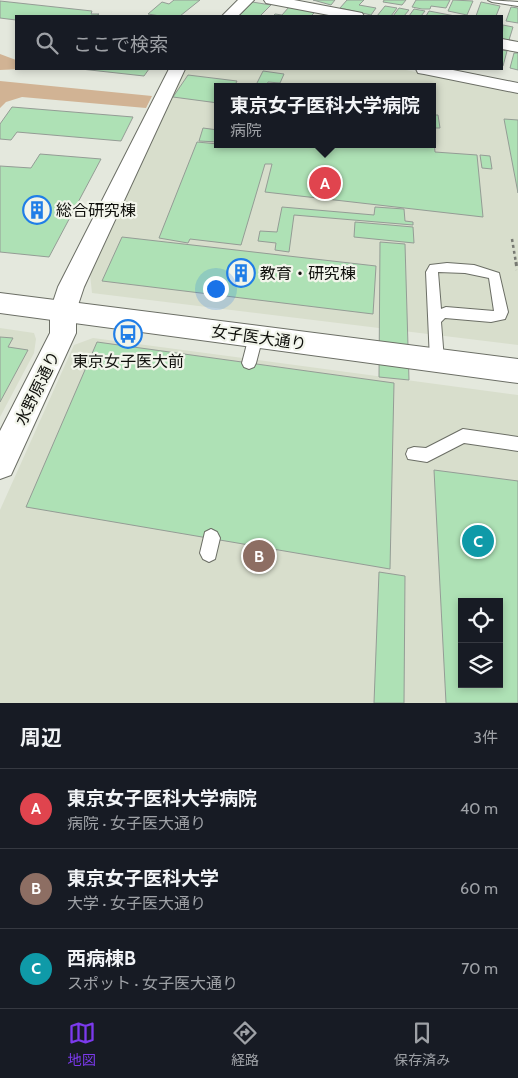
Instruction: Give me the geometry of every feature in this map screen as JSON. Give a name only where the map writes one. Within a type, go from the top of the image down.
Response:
[{"type":"street","points":[[230,15],[247,0]]},
{"type":"street","points":[[271,0],[352,15]]},
{"type":"street","points":[[503,44],[518,47]]},
{"type":"street","points":[[62,311],[177,70]]},
{"type":"street","points":[[429,70],[518,88]]},
{"type":"street","name":"女子医大通り","points":[[0,302],[518,371]]},
{"type":"street","name":"水野原通り","points":[[0,464],[63,333],[62,311]]},
{"type":"lane","points":[[492,0],[518,4]]},
{"type":"lane","points":[[434,320],[440,314],[446,312],[491,317],[500,315],[495,276],[487,272],[443,267],[434,268],[432,272],[434,320],[437,360]]},
{"type":"lane","points":[[249,363],[256,336]]},
{"type":"lane","points":[[414,454],[427,455],[464,436],[518,444]]},
{"type":"path","points":[[512,239],[518,275]]},
{"type":"shaded area","points":[[0,54],[15,60],[15,69],[0,70]]},
{"type":"shaded area","points":[[184,70],[406,70],[518,93],[518,345],[92,293],[90,274]]},
{"type":"shaded area","points":[[0,81],[152,96],[146,108],[22,97],[6,102],[0,108]]},
{"type":"shaded area","points":[[0,328],[34,333],[36,339],[34,353],[0,417]]},
{"type":"shaded area","points":[[93,338],[518,395],[518,703],[0,703],[0,510],[74,345]]},
{"type":"building","points":[[174,0],[200,0],[181,15],[148,14],[162,2],[169,4]]},
{"type":"building","points":[[313,0],[335,0],[331,5]]},
{"type":"building","points":[[347,0],[364,0],[359,5],[376,8],[371,15],[340,8]]},
{"type":"building","points":[[384,0],[406,0],[402,5],[383,2]]},
{"type":"building","points":[[416,0],[450,0],[446,8],[431,6],[430,9],[422,9],[412,7]]},
{"type":"building","points":[[453,0],[473,1],[467,15],[448,11]]},
{"type":"building","points":[[0,1],[92,11],[91,14],[99,14],[15,15],[15,20],[0,18]]},
{"type":"building","points":[[252,2],[271,5],[261,15],[240,15]]},
{"type":"building","points":[[481,2],[500,6],[496,15],[476,15]]},
{"type":"building","points":[[385,6],[397,8],[392,15],[378,15]]},
{"type":"building","points":[[289,7],[315,12],[312,15],[282,15]]},
{"type":"building","points":[[511,7],[518,8],[518,23],[506,21]]},
{"type":"building","points":[[399,8],[409,10],[405,15],[394,15]]},
{"type":"building","points":[[414,9],[425,11],[422,15],[410,15]]},
{"type":"building","points":[[429,11],[450,15],[427,15]]},
{"type":"building","points":[[503,25],[513,27],[509,40],[503,39]]},
{"type":"building","points":[[503,50],[507,51],[503,66]]},
{"type":"building","points":[[514,53],[518,53],[518,70],[510,68]]},
{"type":"building","points":[[90,70],[148,70],[144,76]]},
{"type":"building","points":[[263,71],[284,74],[280,83],[257,83]]},
{"type":"building","points":[[188,75],[237,81],[236,83],[214,83],[214,102],[173,97]]},
{"type":"building","points":[[12,107],[133,117],[121,141],[17,132],[11,140],[0,139],[0,124]]},
{"type":"building","points":[[436,115],[438,115],[440,128],[436,128]]},
{"type":"building","points":[[504,119],[518,120],[518,193]]},
{"type":"building","points":[[203,128],[214,129],[214,142],[199,141]]},
{"type":"building","points":[[197,142],[214,144],[214,148],[435,148],[435,152],[477,155],[483,217],[265,192],[272,164],[265,164],[241,245],[190,239],[188,243],[159,238]]},
{"type":"building","name":"総合研究棟","points":[[40,154],[101,159],[49,257],[0,252],[0,166],[31,168]]},
{"type":"building","points":[[480,155],[490,156],[492,169],[482,168]]},
{"type":"building","points":[[282,207],[374,215],[375,207],[404,209],[405,221],[413,222],[413,225],[294,215],[289,252],[275,250],[276,243],[258,241],[260,231],[277,232]]},
{"type":"building","points":[[355,222],[413,227],[414,243],[354,237]]},
{"type":"building","name":"教育・研究棟","points":[[122,237],[376,266],[373,314],[102,281]]},
{"type":"building","points":[[380,242],[405,244],[409,380],[379,377]]},
{"type":"building","points":[[0,337],[13,338],[8,347],[28,350],[0,402]]},
{"type":"building","points":[[97,342],[394,383],[390,569],[26,507]]},
{"type":"building","points":[[434,470],[518,481],[518,703],[446,703]]},
{"type":"building","points":[[379,572],[405,576],[404,703],[374,703]]},
{"type":"place","name":"東京女子医科大学病院","points":[[325,183]]},
{"type":"place","name":"総合研究棟","points":[[37,210]]},
{"type":"place","name":"教育・研究棟","points":[[241,273]]},
{"type":"place","name":"東京女子医大前","points":[[128,334]]},
{"type":"place","name":"西病棟B","points":[[478,541]]},
{"type":"place","name":"東京女子医科大学","points":[[259,556]]}]
